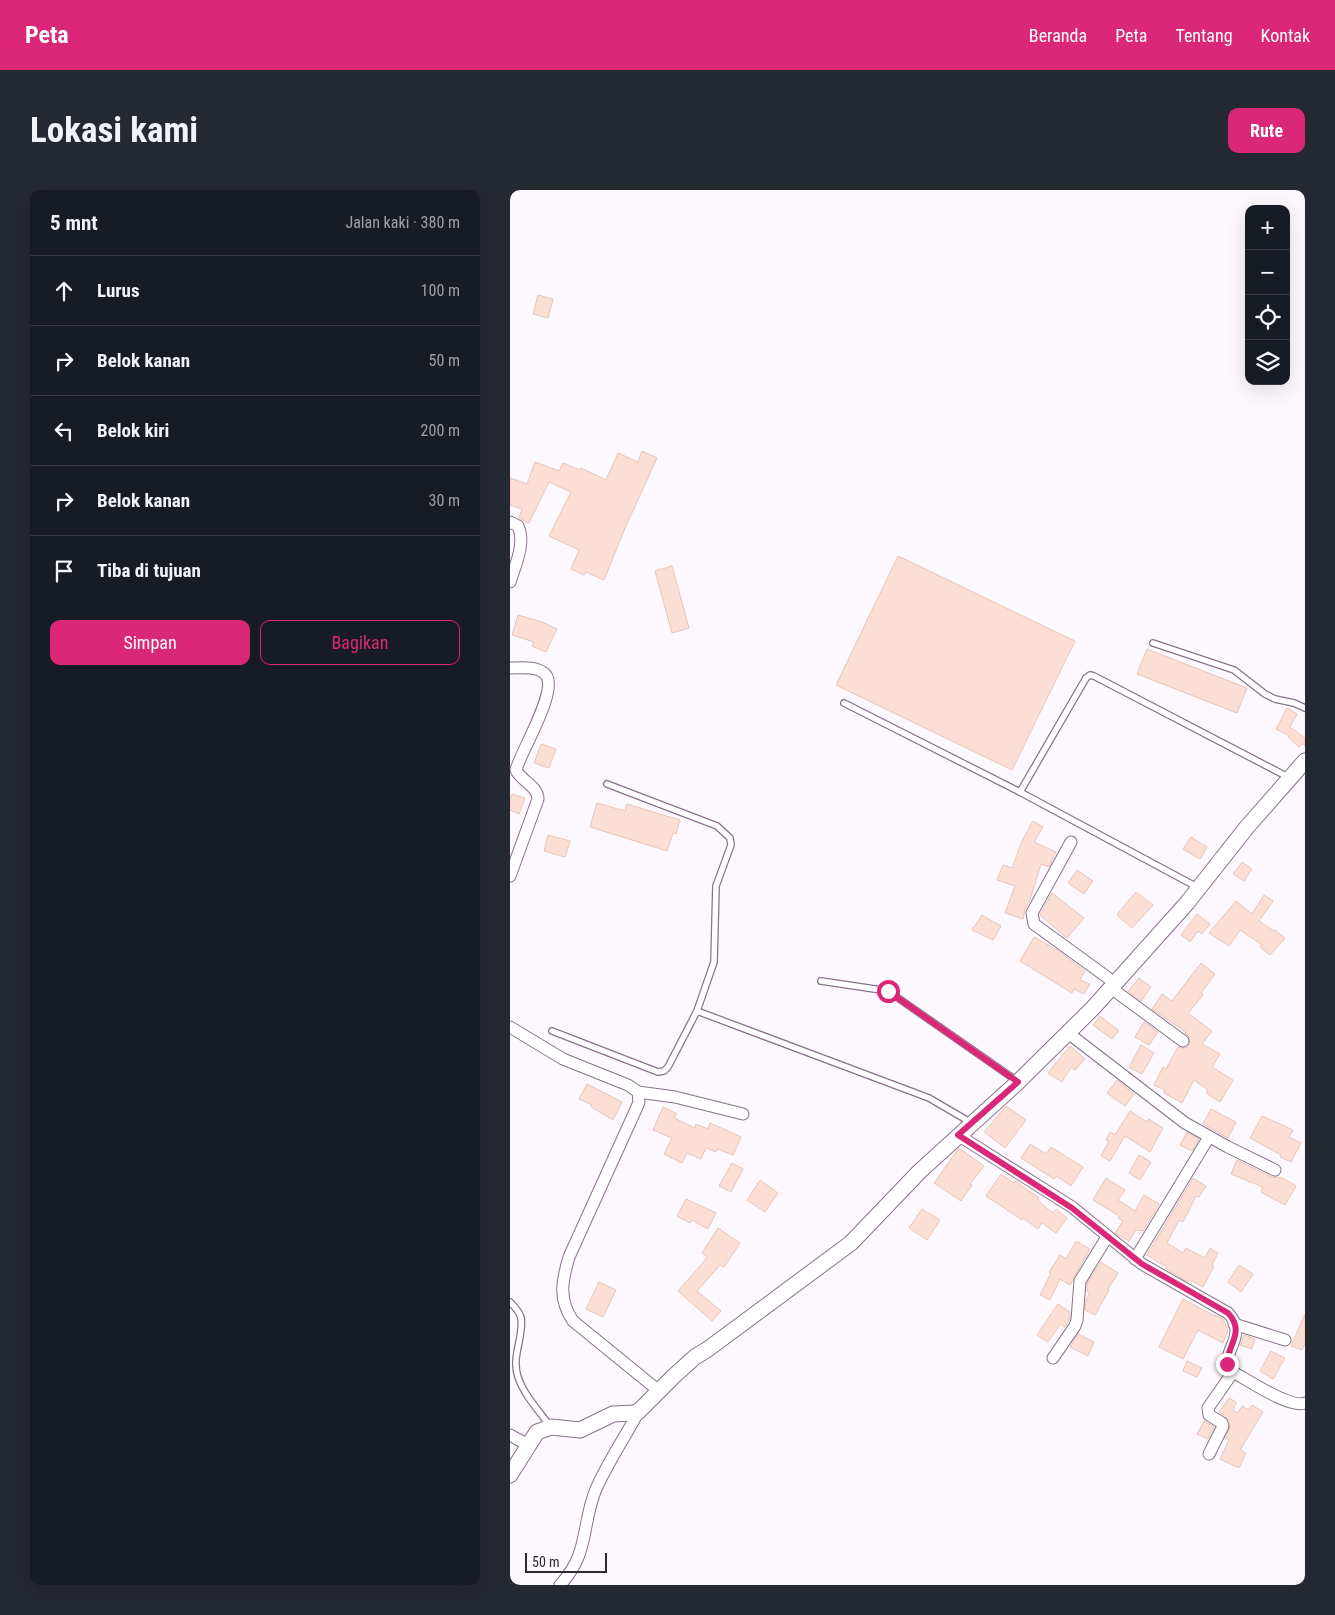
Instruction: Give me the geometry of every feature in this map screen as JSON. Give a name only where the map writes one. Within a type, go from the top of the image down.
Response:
[{"type":"street","points":[[510,522],[518,526],[521,541],[510,582]]},
{"type":"street","points":[[510,668],[537,669],[547,675],[549,684],[544,704],[513,770],[536,792],[538,800],[510,876]]},
{"type":"street","points":[[560,1585],[567,1578],[580,1555],[584,1544],[590,1506],[596,1490],[640,1412],[695,1357],[720,1341],[774,1298],[830,1260],[851,1243],[920,1171],[1018,1082],[1113,986],[1199,888],[1247,827],[1305,761]]},
{"type":"street","points":[[1071,842],[1032,913],[1034,924],[1183,1041]]},
{"type":"street","points":[[510,1027],[563,1058],[628,1085],[638,1092],[675,1097],[743,1114]]},
{"type":"street","points":[[1068,1033],[1184,1123],[1275,1170]]},
{"type":"street","points":[[638,1092],[639,1102],[637,1107],[569,1257],[562,1296],[566,1311],[573,1321],[659,1391]]},
{"type":"street","points":[[958,1135],[1072,1208],[1153,1272],[1228,1313],[1234,1324],[1235,1338],[1226,1361],[1228,1368],[1268,1392],[1294,1404],[1305,1403]]},
{"type":"street","points":[[1135,1259],[1209,1137]]},
{"type":"street","points":[[1053,1358],[1075,1326],[1080,1281],[1108,1237]]},
{"type":"street","points":[[1234,1324],[1285,1340]]},
{"type":"street","points":[[1209,1454],[1223,1426],[1209,1415],[1208,1408],[1233,1372]]},
{"type":"street","points":[[510,1475],[537,1432],[551,1427],[580,1430],[609,1415],[640,1412]]},
{"type":"street","points":[[510,1435],[528,1445]]},
{"type":"lane","points":[[1153,643],[1234,670],[1265,694],[1305,708]]},
{"type":"lane","points":[[1020,792],[1086,678],[1090,675],[1290,778]]},
{"type":"lane","points":[[844,703],[1020,792],[1199,888]]},
{"type":"lane","points":[[552,1031],[661,1072],[668,1067],[697,1011],[714,962],[716,886],[731,845],[730,838],[716,826],[607,784]]},
{"type":"lane","points":[[821,981],[888,991],[1018,1082]]},
{"type":"lane","points":[[697,1011],[929,1098],[973,1124]]},
{"type":"lane","points":[[510,1302],[516,1308],[521,1318],[516,1360],[518,1376],[531,1401],[551,1427]]},
{"type":"building","points":[[538,295],[553,299],[548,318],[533,314]]},
{"type":"building","points":[[642,451],[657,458],[604,580],[586,572],[584,575],[571,569],[579,550],[549,536],[571,492],[549,482],[529,523],[519,518],[522,509],[510,505],[510,478],[527,484],[535,462],[559,471],[563,463],[580,470],[581,468],[606,480],[618,453],[638,462]]},
{"type":"building","points":[[898,556],[1075,641],[1012,770],[836,685]]},
{"type":"building","points":[[672,566],[689,628],[672,633],[655,571]]},
{"type":"building","points":[[518,615],[542,622],[557,629],[546,652],[532,646],[534,642],[512,635]]},
{"type":"building","points":[[1147,649],[1247,688],[1237,713],[1137,674]]},
{"type":"building","points":[[1287,708],[1297,714],[1290,727],[1305,738],[1305,745],[1302,744],[1299,747],[1289,736],[1276,729]]},
{"type":"building","points":[[541,744],[556,749],[549,768],[534,763]]},
{"type":"building","points":[[512,794],[525,798],[519,814],[510,810]]},
{"type":"building","points":[[597,803],[625,811],[627,804],[680,820],[676,834],[673,833],[667,851],[590,827]]},
{"type":"building","points":[[1033,821],[1043,827],[1034,842],[1056,852],[1049,867],[1041,864],[1023,919],[1005,913],[1015,886],[997,880],[1003,865],[1012,868],[1022,841]]},
{"type":"building","points":[[548,835],[570,841],[565,857],[544,851]]},
{"type":"building","points":[[1191,837],[1207,847],[1200,859],[1183,849]]},
{"type":"building","points":[[1242,862],[1252,869],[1244,881],[1233,874]]},
{"type":"building","points":[[1077,870],[1093,881],[1084,894],[1068,883]]},
{"type":"building","points":[[1136,892],[1153,905],[1132,928],[1118,916],[1118,913]]},
{"type":"building","points":[[1052,893],[1084,918],[1067,938],[1040,915]]},
{"type":"building","points":[[1264,895],[1273,901],[1259,921],[1285,938],[1270,955],[1260,947],[1262,945],[1240,930],[1229,946],[1209,933],[1236,901],[1252,914]]},
{"type":"building","points":[[1197,914],[1210,924],[1202,934],[1198,931],[1190,942],[1181,935]]},
{"type":"building","points":[[982,915],[1001,926],[993,940],[972,930]]},
{"type":"building","points":[[1034,937],[1057,950],[1085,971],[1080,980],[1090,984],[1084,994],[1074,989],[1072,993],[1020,961]]},
{"type":"building","points":[[1201,963],[1215,974],[1201,993],[1203,995],[1188,1013],[1212,1031],[1202,1044],[1220,1054],[1212,1067],[1233,1080],[1220,1102],[1206,1093],[1208,1090],[1194,1080],[1182,1103],[1164,1093],[1165,1090],[1154,1085],[1163,1067],[1166,1069],[1178,1047],[1186,1048],[1189,1045],[1190,1038],[1186,1032],[1152,1009],[1162,994],[1172,1001]]},
{"type":"building","points":[[1139,978],[1151,987],[1141,1001],[1128,991]]},
{"type":"building","points":[[1100,1016],[1119,1031],[1112,1039],[1093,1025]]},
{"type":"building","points":[[1144,1022],[1158,1032],[1149,1045],[1135,1037]]},
{"type":"building","points":[[1141,1045],[1154,1053],[1142,1074],[1129,1067]]},
{"type":"building","points":[[1070,1046],[1085,1059],[1075,1070],[1071,1067],[1062,1082],[1048,1073]]},
{"type":"building","points":[[1117,1080],[1134,1094],[1125,1106],[1107,1093]]},
{"type":"building","points":[[587,1084],[622,1102],[613,1120],[591,1107],[592,1105],[579,1099]]},
{"type":"building","points":[[1006,1106],[1026,1120],[1005,1148],[984,1132]]},
{"type":"building","points":[[663,1107],[676,1113],[674,1118],[695,1128],[696,1124],[708,1129],[710,1123],[741,1137],[733,1155],[717,1149],[716,1152],[706,1148],[701,1159],[687,1153],[682,1163],[664,1154],[672,1138],[653,1130]]},
{"type":"building","points":[[1211,1109],[1236,1122],[1228,1138],[1203,1124]]},
{"type":"building","points":[[1130,1111],[1147,1122],[1149,1119],[1163,1128],[1150,1152],[1125,1136],[1110,1161],[1101,1156],[1109,1141],[1106,1140],[1110,1132],[1115,1135]]},
{"type":"building","points":[[1262,1116],[1293,1130],[1289,1137],[1301,1143],[1291,1162],[1250,1138]]},
{"type":"building","points":[[1187,1132],[1199,1139],[1192,1151],[1180,1145]]},
{"type":"building","points":[[1030,1144],[1046,1154],[1051,1147],[1083,1167],[1071,1186],[1056,1176],[1054,1179],[1021,1158]]},
{"type":"building","points":[[959,1148],[984,1166],[970,1184],[972,1185],[961,1201],[934,1183]]},
{"type":"building","points":[[1139,1155],[1151,1162],[1140,1180],[1129,1173]]},
{"type":"building","points":[[1237,1160],[1272,1177],[1283,1178],[1296,1186],[1285,1205],[1261,1192],[1263,1187],[1231,1174]]},
{"type":"building","points":[[732,1163],[743,1169],[731,1192],[719,1186]]},
{"type":"building","points":[[1001,1174],[1014,1183],[1015,1181],[1039,1198],[1037,1200],[1053,1213],[1056,1209],[1067,1218],[1056,1233],[1042,1223],[1038,1229],[986,1196]]},
{"type":"building","points":[[1106,1178],[1125,1190],[1118,1200],[1135,1211],[1144,1195],[1159,1204],[1143,1231],[1136,1230],[1129,1241],[1115,1233],[1123,1221],[1118,1218],[1119,1216],[1093,1200]]},
{"type":"building","points":[[1193,1178],[1206,1186],[1199,1197],[1196,1196],[1183,1222],[1179,1220],[1167,1243],[1183,1253],[1186,1248],[1205,1258],[1210,1248],[1218,1253],[1212,1265],[1214,1266],[1203,1287],[1190,1280],[1188,1282],[1147,1255]]},
{"type":"building","points":[[760,1180],[778,1193],[765,1212],[747,1200]]},
{"type":"building","points":[[686,1199],[716,1213],[708,1229],[692,1220],[690,1223],[677,1216]]},
{"type":"building","points":[[922,1209],[940,1220],[927,1240],[909,1228]]},
{"type":"building","points":[[718,1228],[740,1243],[724,1267],[720,1265],[697,1291],[721,1311],[712,1321],[678,1291],[708,1257],[702,1253]]},
{"type":"building","points":[[1076,1241],[1090,1249],[1070,1285],[1060,1279],[1050,1300],[1040,1295],[1051,1273],[1049,1272],[1060,1255],[1066,1259]]},
{"type":"building","points":[[1101,1262],[1118,1273],[1095,1315],[1085,1310],[1086,1300],[1090,1293],[1087,1291],[1087,1283]]},
{"type":"building","points":[[1239,1265],[1253,1274],[1241,1292],[1228,1282]]},
{"type":"building","points":[[599,1282],[616,1290],[603,1317],[586,1309]]},
{"type":"building","points":[[1183,1299],[1223,1319],[1228,1330],[1223,1343],[1198,1330],[1183,1359],[1159,1347]]},
{"type":"building","points":[[1058,1304],[1070,1312],[1070,1318],[1065,1327],[1060,1324],[1048,1342],[1037,1335]]},
{"type":"building","points":[[1305,1314],[1305,1343],[1302,1350],[1291,1346]]},
{"type":"building","points":[[1078,1334],[1094,1342],[1088,1356],[1070,1347]]},
{"type":"building","points":[[1244,1335],[1255,1339],[1252,1349],[1240,1345]]},
{"type":"building","points":[[1271,1351],[1285,1358],[1273,1379],[1260,1371]]},
{"type":"building","points":[[1187,1361],[1202,1368],[1197,1377],[1183,1371]]},
{"type":"building","points":[[1229,1398],[1236,1402],[1233,1411],[1238,1413],[1242,1406],[1249,1410],[1252,1405],[1263,1412],[1240,1450],[1246,1453],[1239,1468],[1220,1459],[1229,1440],[1225,1438],[1230,1426],[1226,1417],[1219,1412]]},
{"type":"building","points":[[1204,1421],[1214,1427],[1208,1439],[1197,1434]]},
{"type":"route","points":[[888,991],[1018,1082],[973,1124],[958,1135],[1072,1208],[1153,1272],[1228,1313],[1232,1318],[1236,1331],[1226,1361],[1227,1364]]}]
